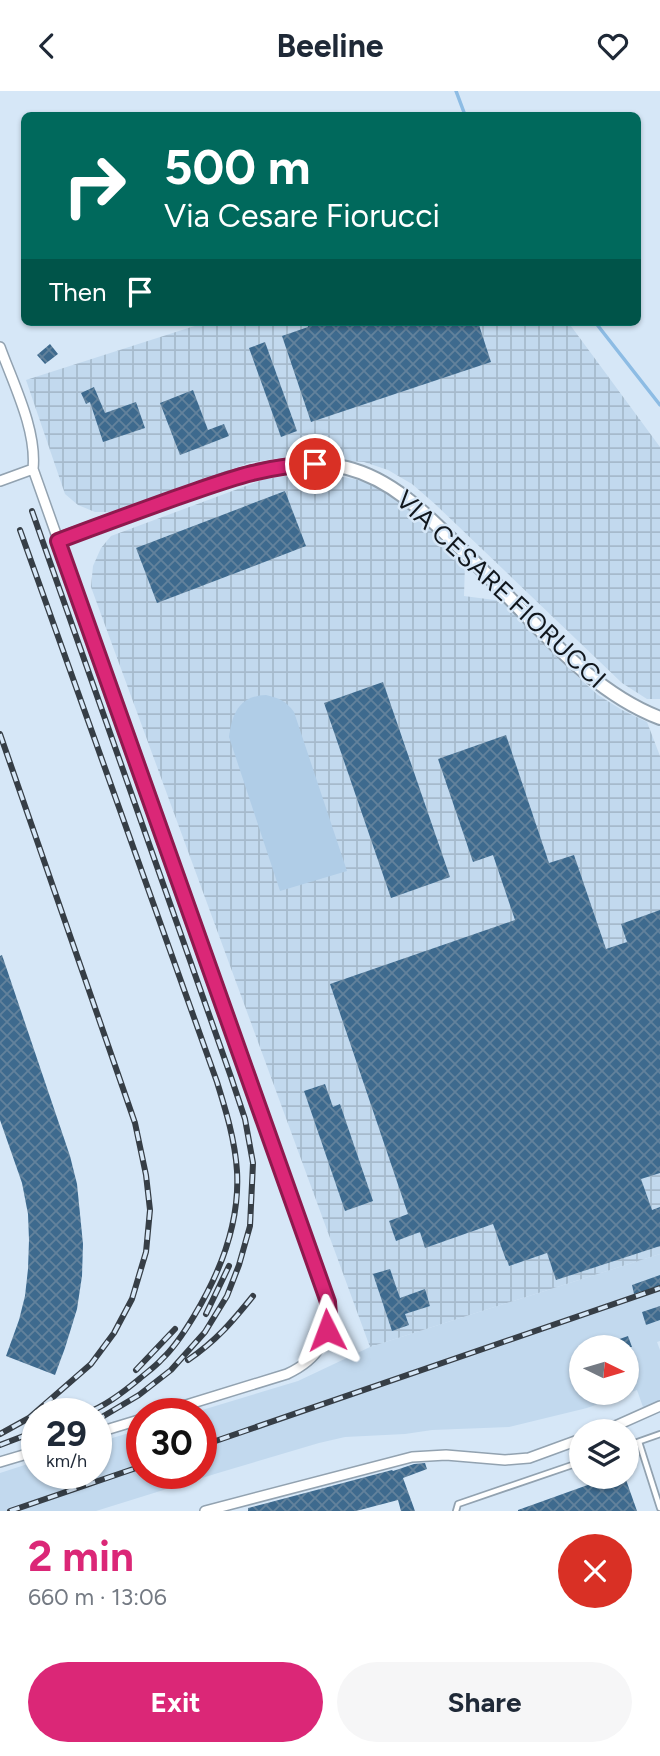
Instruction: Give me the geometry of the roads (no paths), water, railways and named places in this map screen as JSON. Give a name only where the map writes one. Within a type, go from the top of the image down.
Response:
[{"type":"street","points":[[0,347],[31,432],[33,469],[328,1302],[328,1326],[323,1341],[300,1368],[209,1398]]},
{"type":"street","name":"VIA CESARE FIORUCCI","points":[[58,541],[249,472],[294,465],[346,467],[375,478],[406,497],[437,524],[580,669],[623,699],[660,718]]},
{"type":"street","points":[[0,481],[33,469]]},
{"type":"street","points":[[631,1419],[660,1406]]},
{"type":"street","points":[[205,1511],[412,1457],[446,1455],[505,1460],[529,1458],[569,1444]]},
{"type":"street","points":[[0,1462],[21,1456]]},
{"type":"lane","points":[[660,1434],[639,1442],[660,1508]]},
{"type":"lane","points":[[456,1511],[458,1504],[569,1466]]},
{"type":"waterway","points":[[456,91],[464,112]]},
{"type":"waterway","points":[[598,326],[660,405]]},
{"type":"railway","points":[[32,511],[231,1077],[245,1119],[253,1163],[250,1226],[227,1296],[205,1332],[171,1370],[139,1395],[112,1411]]},
{"type":"railway","points":[[20,530],[217,1082],[236,1159],[237,1190],[232,1228],[212,1283],[171,1349],[126,1390],[112,1399]]},
{"type":"railway","points":[[0,734],[135,1123],[150,1210],[146,1252],[132,1299],[114,1333],[91,1364],[29,1418],[0,1434]]},
{"type":"railway","points":[[206,1314],[229,1266]]},
{"type":"railway","points":[[217,1440],[660,1288]]},
{"type":"railway","points":[[188,1360],[223,1331],[253,1296]]},
{"type":"railway","points":[[136,1370],[175,1329]]},
{"type":"railway","points":[[0,1445],[21,1437]]},
{"type":"railway","points":[[10,1511],[126,1471]]}]
